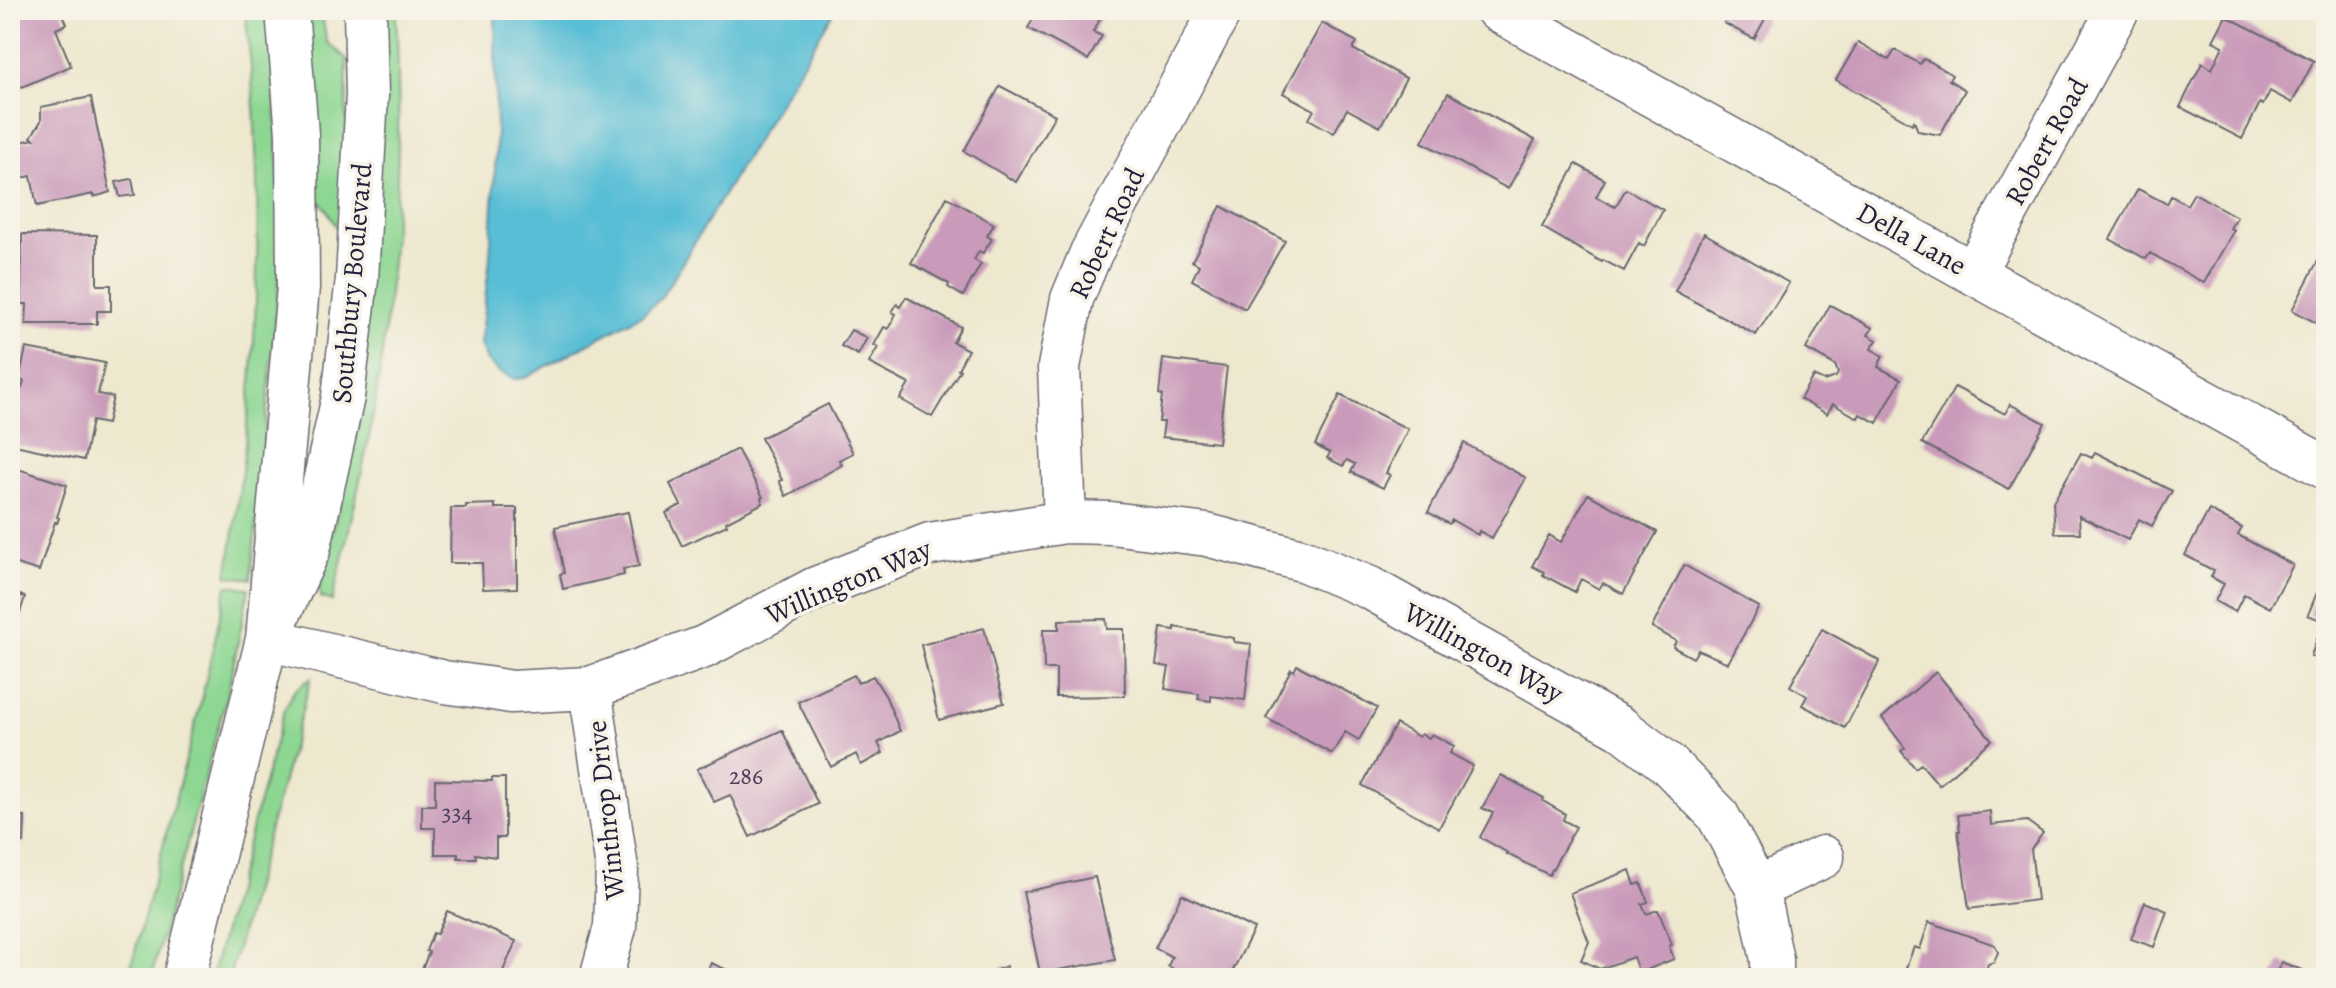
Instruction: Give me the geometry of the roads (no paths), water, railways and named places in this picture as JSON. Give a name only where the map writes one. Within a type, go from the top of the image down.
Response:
[{"type":"street","name":"Southbury Boulevard","points":[[184,978],[267,639],[298,287],[297,134],[287,10]]},
{"type":"street","name":"Southbury Boulevard","points":[[267,639],[309,550],[343,397],[357,279],[367,95],[365,10]]},
{"type":"street","name":"Robert Road","points":[[1065,522],[1059,367],[1072,299],[1091,253],[1221,10]]},
{"type":"street","name":"Della Lane","points":[[1497,10],[2326,468]]},
{"type":"street","name":"Robert Road","points":[[1974,272],[2118,10]]},
{"type":"street","name":"Willington Way","points":[[267,639],[444,682],[511,692],[590,688],[704,647],[816,588],[930,544],[1065,522],[1111,523],[1207,535],[1305,561],[1370,588],[1621,728],[1668,764],[1717,814],[1757,888],[1772,960],[1772,978]]},
{"type":"street","name":"Winthrop Drive","points":[[590,688],[617,868],[615,927],[601,978]]},
{"type":"street","points":[[1757,888],[1823,857]]},
{"type":"water","points":[[495,10],[835,10],[661,298],[643,314],[525,378],[515,379],[499,372],[487,361],[480,344],[490,257],[496,151]]}]
